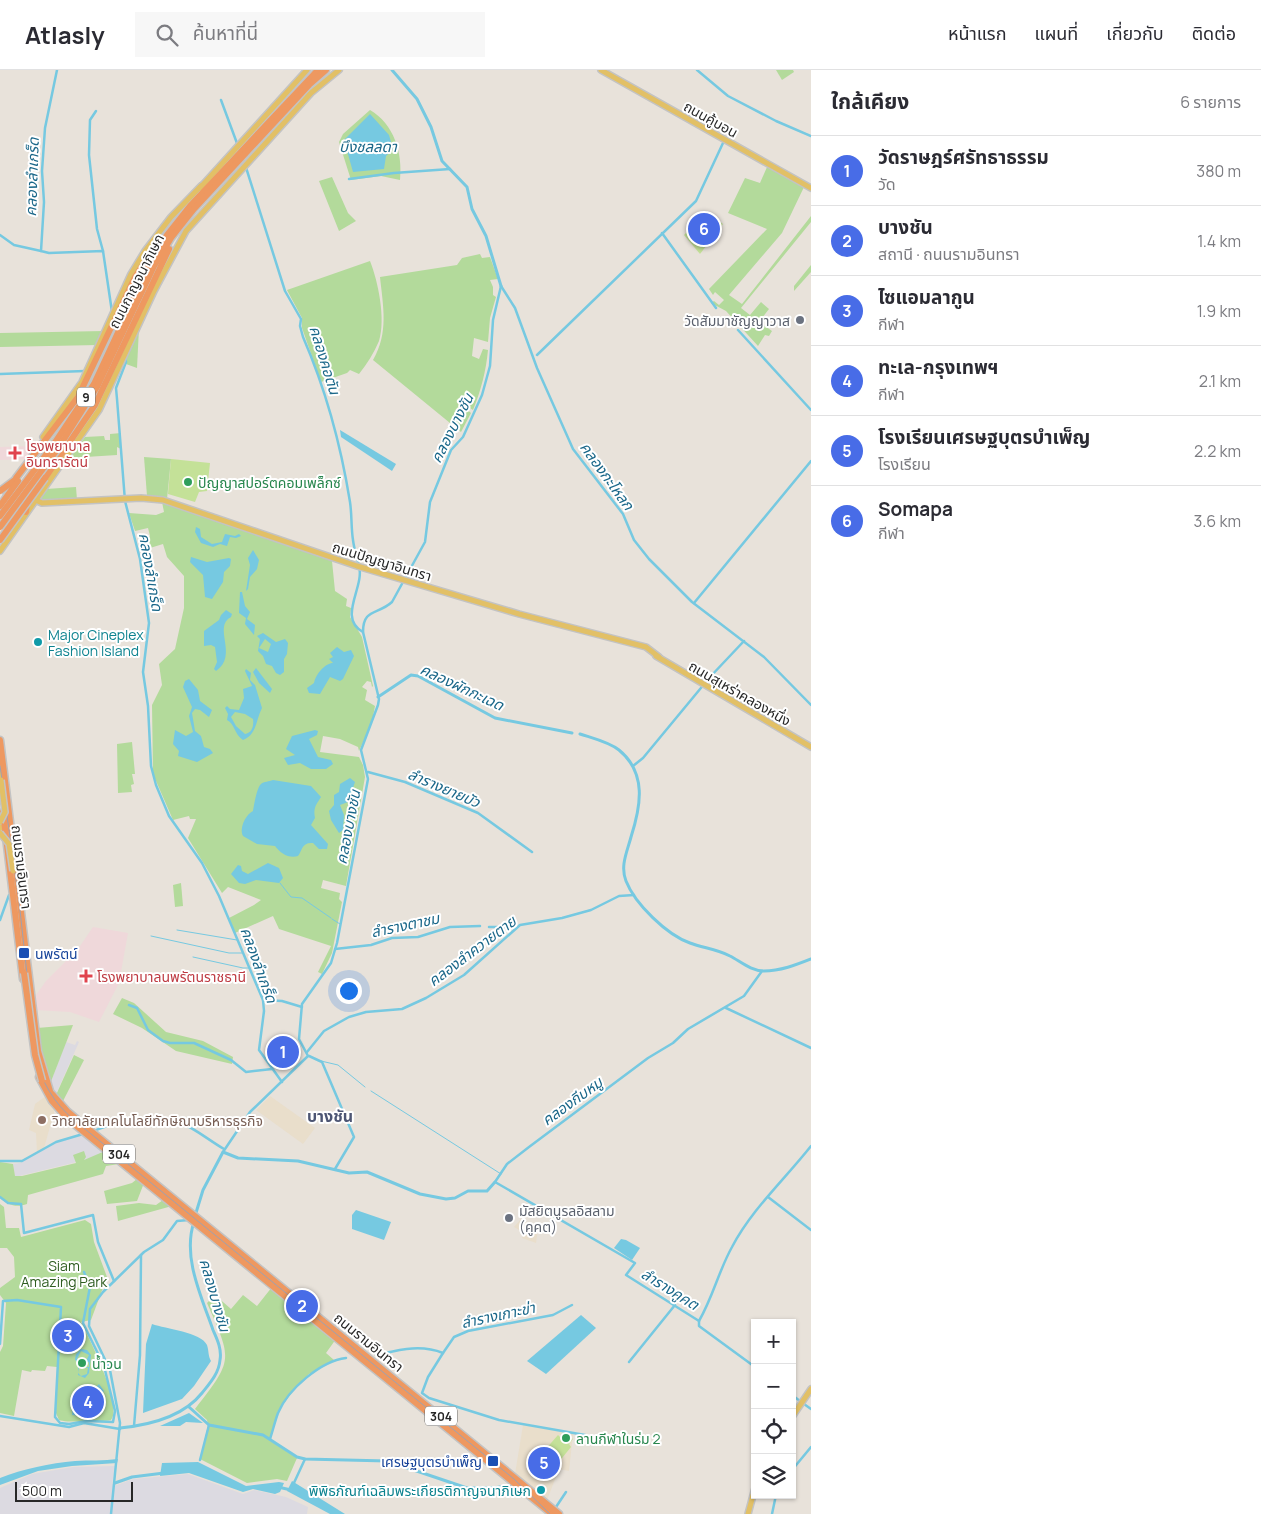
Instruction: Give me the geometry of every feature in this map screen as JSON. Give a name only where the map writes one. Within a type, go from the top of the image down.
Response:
[{"type":"highway","name":"ถนนกาญจนาภิเษก","points":[[126,320],[159,257],[177,230],[246,149],[318,70]]},
{"type":"highway","name":"ถนนกาญจนาภิเษก","points":[[246,149],[326,70]]},
{"type":"highway","name":"ถนนกาญจนาภิเษก","points":[[0,524],[56,446],[114,348],[154,254],[177,221],[239,157]]},
{"type":"highway","points":[[0,492],[17,480],[66,414],[82,389],[119,308],[145,259],[159,240],[177,221]]},
{"type":"highway","points":[[0,545],[90,414],[130,338],[177,230]]},
{"type":"highway","points":[[0,492],[66,414]]},
{"type":"highway","points":[[0,506],[43,441]]},
{"type":"highway","name":"ถนนกาญจนาภิเษก","points":[[0,516],[56,446]]},
{"type":"highway","points":[[0,492],[17,498],[23,506],[24,512]]},
{"type":"highway","points":[[0,492],[22,493]]},
{"type":"highway","points":[[0,540],[24,512],[27,504],[25,500],[9,492]]},
{"type":"highway","name":"ถนนรามอินทรา","points":[[0,743],[3,828]]},
{"type":"highway","name":"ถนนรามอินทรา","points":[[0,791],[3,828],[9,848],[22,927],[25,972],[38,1061],[43,1081],[64,1115],[93,1136],[555,1512]]},
{"type":"highway","name":"ถนนรามอินทรา","points":[[9,848],[33,1034],[49,1092]]},
{"type":"highway","name":"ถนนรามอินทรา","points":[[29,1004],[26,1020],[33,1034]]},
{"type":"highway","name":"ถนนรามอินทรา","points":[[321,1322],[524,1491],[555,1512]]},
{"type":"main road","points":[[43,441],[82,382],[113,316],[119,308],[137,263],[167,223],[308,70]]},
{"type":"main road","points":[[22,493],[36,493],[42,488],[94,418],[118,371],[130,338],[186,231],[312,93],[339,70]]},
{"type":"main road","name":"ถนนคู้บอน","points":[[601,70],[811,187]]},
{"type":"main road","name":"ถนนคู้บอน","points":[[607,70],[811,187]]},
{"type":"main road","points":[[0,551],[24,512],[37,500],[42,488]]},
{"type":"main road","points":[[0,492],[10,489],[37,500]]},
{"type":"main road","name":"ถนนปัญญาอินทรา","points":[[37,500],[85,502]]},
{"type":"main road","name":"ถนนปัญญาอินทรา","points":[[24,512],[85,502],[163,500],[358,567],[646,649]]},
{"type":"main road","points":[[0,524],[12,527],[16,525]]},
{"type":"main road","points":[[0,524],[10,530],[8,538]]},
{"type":"main road","name":"ถนนสุเหร่าคลองหนึ่ง","points":[[646,649],[811,747]]},
{"type":"main road","points":[[0,768],[5,812],[3,828],[9,848]]},
{"type":"main road","points":[[0,818],[2,804]]},
{"type":"main road","points":[[3,828],[9,844],[22,927]]},
{"type":"main road","points":[[796,1411],[811,1389]]},
{"type":"main road","points":[[748,1514],[752,1499]]},
{"type":"shaded area","name":"โรงพยาบาล อินทรารัตน์","points":[[34,446],[28,459],[0,460],[0,447]]},
{"type":"shaded area","name":"โรงพยาบาลนพรัตนราชธานี","points":[[93,927],[128,933],[119,983],[99,1022],[70,1012],[34,1010],[34,998],[46,981],[78,949]]},
{"type":"shaded area","points":[[77,1041],[79,1042],[56,1094],[50,1084],[66,1042],[75,1045]]},
{"type":"shaded area","name":"วิทยาลัยเทคโนโลยีทักษิณาบริหารธุรกิจ","points":[[46,1096],[55,1109],[44,1148],[37,1152],[36,1133],[29,1130],[35,1104]]},
{"type":"shaded area","points":[[270,1096],[315,1128],[303,1144],[256,1110]]},
{"type":"shaded area","points":[[84,1134],[105,1151],[93,1158],[15,1177],[13,1164],[20,1163],[56,1143]]},
{"type":"shaded area","points":[[521,1219],[538,1230],[536,1243],[522,1238],[524,1233],[514,1227]]},
{"type":"shaded area","points":[[523,1425],[573,1434],[569,1471],[559,1469],[547,1500],[515,1474]]},
{"type":"shaded area","points":[[115,1466],[112,1484],[117,1485],[133,1479],[188,1474],[243,1494],[254,1490],[286,1497],[308,1507],[307,1514],[0,1514],[0,1488],[32,1474],[73,1467]]},
{"type":"green space","points":[[776,70],[793,70],[794,72],[782,80]]},
{"type":"green space","name":"บึงชลลดา","points":[[370,110],[385,123],[395,140],[400,160],[400,180],[381,176],[351,180],[339,142],[343,134]]},
{"type":"green space","points":[[767,167],[804,187],[782,233],[729,295],[742,304],[811,216],[811,222],[741,308],[750,315],[761,302],[769,309],[759,322],[772,331],[769,336],[765,335],[758,346],[726,311],[711,303],[714,301],[719,305],[724,300],[715,292],[713,295],[709,289],[767,229],[728,213],[745,178],[760,183]]},
{"type":"green space","points":[[332,177],[348,213],[356,221],[339,231],[319,181]]},
{"type":"green space","points":[[706,211],[723,224],[700,254],[684,235]]},
{"type":"green space","points":[[480,254],[482,258],[490,257],[498,279],[490,280],[493,287],[493,295],[496,297],[490,318],[488,342],[474,338],[472,356],[479,359],[483,349],[488,350],[487,358],[483,380],[473,410],[465,405],[464,407],[471,413],[461,432],[373,360],[381,340],[384,319],[380,277],[457,265],[462,258]]},
{"type":"green space","points":[[370,261],[380,300],[382,322],[379,341],[359,374],[350,370],[347,373],[321,382],[302,328],[302,318],[287,290]]},
{"type":"green space","points":[[811,265],[811,272],[794,291],[794,286]]},
{"type":"green space","points":[[110,327],[120,362],[80,422],[105,379],[92,384],[31,473],[29,471],[76,405]]},
{"type":"green space","points":[[139,328],[137,368],[126,364],[126,358]]},
{"type":"green space","points":[[104,331],[98,345],[0,347],[0,333]]},
{"type":"green space","points":[[121,433],[121,449],[117,447],[117,455],[70,458],[85,437],[104,436],[105,440],[110,440],[110,434]]},
{"type":"green space","points":[[144,457],[171,459],[167,499],[147,496]]},
{"type":"green space","name":"ปัญญาสปอร์ตคอมเพล็กซ์","points":[[171,459],[210,463],[207,491],[199,492],[195,502],[168,494]]},
{"type":"green space","points":[[76,487],[77,500],[40,501],[39,497],[46,489]]},
{"type":"green space","points":[[162,502],[332,561],[335,591],[347,599],[346,606],[351,608],[350,617],[362,637],[373,686],[371,682],[367,681],[362,687],[367,690],[365,700],[375,706],[372,722],[359,751],[358,747],[340,739],[323,736],[320,752],[359,757],[363,765],[365,777],[346,886],[323,880],[321,888],[340,893],[339,899],[342,902],[332,953],[322,974],[318,972],[331,946],[279,929],[273,916],[235,933],[229,918],[261,900],[228,887],[222,893],[188,838],[196,819],[190,819],[189,816],[173,820],[153,774],[152,705],[162,685],[159,664],[175,649],[184,608],[184,576],[167,557],[163,544],[150,548],[147,537],[150,536],[148,528],[135,531],[129,513],[156,515],[164,512]]},
{"type":"green space","points":[[132,742],[135,774],[132,774],[134,784],[131,785],[132,792],[118,793],[117,744]]},
{"type":"green space","points":[[181,883],[183,906],[175,907],[173,885]]},
{"type":"green space","points":[[122,998],[134,1003],[166,1032],[203,1041],[233,1057],[232,1064],[176,1051],[142,1028],[113,1014]]},
{"type":"green space","points":[[73,1025],[50,1084],[44,1070],[37,1028]]},
{"type":"green space","points":[[74,1055],[84,1060],[62,1103],[56,1095]]},
{"type":"green space","points":[[84,1151],[86,1157],[84,1160],[105,1151],[102,1161],[117,1161],[119,1164],[106,1166],[103,1174],[28,1195],[27,1204],[12,1205],[0,1198],[0,1162],[13,1164],[15,1176],[22,1176],[76,1163],[73,1155]]},
{"type":"green space","points":[[137,1179],[144,1183],[137,1201],[107,1204],[104,1191],[132,1183]]},
{"type":"green space","points":[[163,1200],[172,1206],[118,1221],[116,1206],[139,1203],[156,1205]]},
{"type":"green space","name":"Siam Amazing Park","points":[[0,1204],[4,1207],[6,1228],[19,1228],[21,1237],[85,1220],[91,1224],[94,1242],[107,1277],[91,1320],[81,1322],[109,1387],[113,1412],[111,1420],[69,1422],[59,1420],[56,1413],[57,1367],[47,1366],[45,1371],[32,1370],[31,1372],[22,1370],[14,1416],[0,1413],[0,1352],[3,1346],[6,1303],[0,1295],[0,1288],[15,1277],[14,1257],[7,1248],[0,1248]]},
{"type":"green space","points":[[272,1287],[336,1339],[326,1353],[334,1360],[309,1374],[278,1411],[269,1440],[297,1458],[287,1481],[277,1479],[247,1483],[200,1459],[208,1425],[207,1420],[195,1409],[223,1369],[225,1359],[221,1337],[207,1303],[215,1295],[231,1309],[243,1295],[257,1306]]},
{"type":"green space","points":[[564,1432],[573,1439],[569,1444],[571,1447],[558,1463],[544,1451],[558,1435],[560,1437]]},
{"type":"water","name":"บึงชลลดา","points":[[370,114],[389,135],[393,149],[386,156],[384,169],[353,172],[344,140]]},
{"type":"water","points":[[340,430],[396,464],[392,471],[341,437]]},
{"type":"water","points":[[196,527],[200,529],[201,537],[212,544],[222,542],[225,534],[235,536],[239,534],[241,536],[236,538],[230,537],[227,546],[220,544],[213,547],[201,543],[195,532]]},
{"type":"water","points":[[253,550],[259,560],[257,569],[250,577],[246,591],[250,565],[248,558]]},
{"type":"water","points":[[191,557],[207,562],[231,559],[230,566],[224,572],[223,582],[212,599],[205,597],[203,575],[190,562]]},
{"type":"water","points":[[240,592],[242,592],[245,606],[250,612],[247,619],[255,625],[254,635],[245,624],[246,618],[239,613]]},
{"type":"water","points":[[226,610],[232,614],[224,627],[225,657],[216,671],[214,669],[217,662],[215,647],[211,645],[204,646],[204,631],[219,620]]},
{"type":"water","points":[[263,633],[276,642],[285,639],[288,643],[287,654],[284,659],[284,672],[280,675],[276,673],[272,666],[266,664],[263,656],[258,651],[260,639],[257,636]],"holes":[[[265,639],[271,644],[268,652],[259,648]]]},
{"type":"water","points":[[337,647],[344,652],[351,650],[354,656],[343,679],[340,681],[330,677],[320,694],[309,693],[307,688],[314,683],[319,672],[327,665],[333,663],[329,659],[333,657],[330,653]]},
{"type":"water","points":[[256,668],[272,689],[270,693],[259,683],[253,672]]},
{"type":"water","points":[[246,669],[251,673],[250,680],[255,685],[262,708],[254,731],[248,738],[243,740],[227,720],[228,714],[225,708],[227,706],[230,709],[239,710],[244,698],[243,689],[252,686],[245,671]],"holes":[[[235,712],[245,714],[253,719],[251,731],[245,734],[236,726],[231,717]]]},
{"type":"water","points":[[189,679],[198,690],[200,701],[212,710],[209,717],[200,710],[195,709],[192,713],[195,731],[201,736],[204,747],[210,749],[213,753],[197,762],[178,756],[179,751],[173,744],[175,730],[186,736],[193,732],[189,716],[192,707],[183,687],[185,681]]},
{"type":"water","points":[[315,730],[318,731],[317,735],[309,739],[318,757],[331,760],[333,764],[326,769],[311,769],[300,763],[288,765],[284,758],[295,755],[286,749],[292,736]]},
{"type":"water","points":[[350,778],[355,782],[348,802],[340,805],[344,815],[343,830],[339,833],[331,820],[329,811],[334,805],[334,795],[339,792],[340,784]]},
{"type":"water","points":[[273,780],[311,786],[321,797],[315,807],[315,818],[311,825],[328,844],[327,849],[319,849],[313,843],[309,843],[303,846],[298,856],[291,857],[279,851],[275,846],[257,844],[243,836],[244,822],[253,811],[261,784]]},
{"type":"water","points":[[268,863],[279,868],[283,878],[279,883],[256,880],[245,884],[239,883],[231,874],[238,865],[241,866],[242,871],[248,874]]},
{"type":"water","points":[[356,1210],[391,1222],[384,1240],[352,1229],[352,1215]]},
{"type":"water","points":[[621,1239],[640,1248],[632,1260],[614,1248]]},
{"type":"water","points":[[581,1315],[596,1328],[546,1374],[527,1361]]},
{"type":"water","points":[[152,1324],[198,1337],[207,1345],[211,1361],[194,1386],[182,1399],[143,1413],[146,1344]]},
{"type":"water","name":"น้ำวน","points":[[81,1349],[87,1350],[91,1355],[89,1373],[85,1378],[78,1375],[76,1354]],"holes":[[[81,1351],[89,1355],[85,1363],[80,1362],[81,1359],[77,1359]],[[89,1362],[89,1367],[85,1367],[88,1368],[87,1374],[81,1376],[78,1373],[79,1366]]]},
{"type":"water","points":[[99,1384],[104,1391],[95,1404],[97,1410],[92,1417],[72,1415],[73,1403],[84,1406],[77,1400],[81,1393],[93,1390]]},
{"type":"water","points":[[189,1413],[203,1423],[186,1422],[180,1426],[160,1426]]},
{"type":"water","points":[[118,1459],[117,1463],[72,1466],[38,1471],[0,1485],[0,1478],[37,1467],[75,1461]]},
{"type":"water","points":[[198,1462],[246,1486],[284,1483],[280,1492],[275,1494],[253,1489],[243,1492],[189,1473],[160,1476],[162,1463]]},
{"type":"water","points":[[292,1481],[345,1514],[330,1514],[287,1491]]},
{"type":"waterway","name":"คลองลำเกร็ด","points":[[57,70],[45,128],[42,171],[44,202],[41,251],[49,253],[103,251],[112,312]]},
{"type":"waterway","name":"คลองบางชัน","points":[[392,70],[417,99],[431,127],[442,161],[467,187],[472,209],[486,236],[501,286]]},
{"type":"waterway","points":[[697,70],[728,96],[776,121],[811,136]]},
{"type":"waterway","name":"คลองคอตัน","points":[[221,100],[238,146]]},
{"type":"waterway","points":[[96,111],[90,120],[89,155],[97,229],[103,251]]},
{"type":"waterway","points":[[537,355],[696,201],[723,143]]},
{"type":"waterway","name":"คลองคอตัน","points":[[243,158],[285,291],[301,319],[300,326],[303,337],[319,377],[337,439],[350,502],[352,535],[360,574],[352,619],[363,632]]},
{"type":"waterway","points":[[349,179],[394,173],[450,169]]},
{"type":"waterway","points":[[662,233],[716,308]]},
{"type":"waterway","points":[[0,235],[14,245],[41,251]]},
{"type":"waterway","name":"คลองกะโหลก","points":[[501,286],[515,308],[537,368],[573,449],[623,514],[634,540],[649,559],[692,602],[764,657],[811,705]]},
{"type":"waterway","name":"คลองบางชัน","points":[[223,1152],[250,1112],[308,1056],[299,1039],[302,1004],[331,963],[337,943],[368,779],[361,750],[379,699],[363,632],[364,624],[368,615],[392,602],[425,542],[430,502],[451,450],[463,437],[482,395],[490,366],[493,320],[501,286]]},
{"type":"waterway","points":[[727,318],[732,323]]},
{"type":"waterway","points":[[738,330],[811,410]]},
{"type":"waterway","name":"คลองลำเกร็ด","points":[[125,356],[126,362],[116,388],[125,501],[140,559],[149,623],[143,672],[148,706],[151,766],[156,785],[169,816],[202,863],[219,896],[263,1000],[264,1011],[259,1050],[282,1082]]},
{"type":"waterway","points":[[0,374],[85,371]]},
{"type":"waterway","points":[[694,603],[811,461]]},
{"type":"waterway","points":[[633,766],[643,758],[710,677],[744,641]]},
{"type":"waterway","name":"คลองผักกะเฉด","points":[[378,697],[411,675],[418,676],[495,718],[572,733]]},
{"type":"waterway","name":"คลองลำควายตาย","points":[[580,734],[600,740],[619,750],[628,759],[638,779],[639,802],[635,825],[625,859],[624,875],[630,890],[653,918],[681,939],[725,954],[759,971],[776,970],[811,959]]},
{"type":"waterway","name":"ลำรางยายบัว","points":[[368,772],[405,782],[478,813],[532,852]]},
{"type":"waterway","points":[[280,883],[291,897],[302,898],[331,918]]},
{"type":"waterway","points":[[0,920],[9,895]]},
{"type":"waterway","name":"คลองลำควายตาย","points":[[307,1052],[324,1031],[349,1017],[366,1012],[402,1009],[426,998],[464,975],[520,925],[562,918],[591,910],[619,896],[634,895]]},
{"type":"waterway","points":[[332,919],[340,924]]},
{"type":"waterway","name":"ลำรางตาชม","points":[[335,949],[371,945],[392,938],[418,937],[450,927],[480,926]]},
{"type":"waterway","name":"ลำรางตาชม","points":[[489,927],[515,927]]},
{"type":"waterway","points":[[177,930],[237,940]]},
{"type":"waterway","points":[[151,936],[229,953],[242,953]]},
{"type":"waterway","points":[[193,957],[250,968]]},
{"type":"waterway","name":"ลำรางคูคต","points":[[762,971],[744,996],[688,1029],[673,1043],[648,1058],[507,1164],[495,1182],[635,1263],[626,1275],[699,1321],[727,1256],[740,1233],[759,1207],[811,1146]]},
{"type":"waterway","points":[[263,1000],[282,1001],[302,1007]]},
{"type":"waterway","points":[[129,1005],[137,1008],[148,1030],[163,1041],[170,1043],[194,1043],[231,1060],[246,1072],[272,1069]]},
{"type":"waterway","points":[[726,1008],[811,1048]]},
{"type":"waterway","points":[[309,1056],[322,1062],[354,1137],[335,1169]]},
{"type":"waterway","points":[[321,1061],[338,1065],[365,1087]]},
{"type":"waterway","points":[[371,1091],[501,1174]]},
{"type":"waterway","points":[[94,1131],[113,1125],[138,1121],[173,1121],[192,1128],[224,1149]]},
{"type":"waterway","points":[[0,1161],[22,1161],[56,1142],[83,1134]]},
{"type":"waterway","points":[[195,1216],[203,1190],[223,1152],[238,1158],[298,1161],[349,1173],[367,1172],[420,1194],[446,1199],[455,1198],[468,1191],[487,1191],[495,1182]]},
{"type":"waterway","points":[[0,1197],[8,1203],[21,1204],[24,1233],[93,1215],[98,1242],[114,1281]]},
{"type":"waterway","points":[[768,1197],[811,1230]]},
{"type":"waterway","points":[[111,1514],[120,1423],[110,1370],[89,1326],[90,1309],[103,1292],[144,1252],[163,1240],[177,1221],[189,1220]]},
{"type":"waterway","name":"คลองบางชัน","points":[[120,1428],[143,1425],[176,1414],[202,1393],[214,1378],[218,1369],[220,1348],[199,1291],[192,1263],[190,1249],[194,1222]]},
{"type":"waterway","points":[[134,1426],[140,1355],[141,1255]]},
{"type":"waterway","points":[[0,1344],[3,1301],[17,1300],[61,1307],[55,1417],[60,1423],[69,1424],[87,1421],[113,1422],[115,1411],[104,1366],[83,1323],[90,1287],[84,1272]]},
{"type":"waterway","name":"ลำรางเกาะข่า","points":[[376,1355],[418,1348],[443,1353],[454,1337],[468,1331],[553,1315],[572,1305]]},
{"type":"waterway","points":[[629,1362],[675,1305]]},
{"type":"waterway","points":[[699,1321],[699,1326],[751,1364]]},
{"type":"waterway","points":[[443,1353],[428,1377],[422,1393],[429,1398],[499,1420],[585,1435]]},
{"type":"waterway","name":"ลำรางเกาะข่า","points":[[270,1439],[278,1413],[297,1386],[326,1364],[346,1358]]},
{"type":"waterway","points":[[796,1398],[800,1401]]},
{"type":"waterway","points":[[804,1404],[811,1409]]},
{"type":"waterway","points":[[189,1407],[209,1425],[263,1435],[297,1457],[305,1459],[387,1461],[467,1488],[494,1488],[511,1485]]},
{"type":"waterway","points":[[0,1416],[69,1427],[84,1423],[120,1429]]},
{"type":"waterway","points":[[200,1460],[209,1425]]},
{"type":"waterway","points":[[796,1465],[811,1447]]},
{"type":"waterway","points":[[293,1485],[305,1459]]},
{"type":"waterway","points":[[115,1483],[132,1477],[164,1473]]},
{"type":"waterway","points":[[278,1487],[291,1490]]},
{"type":"waterway","points":[[556,1507],[566,1492]]},
{"type":"waterway","points":[[772,1514],[775,1499]]},
{"type":"railway","points":[[0,766],[19,901],[36,1056],[41,1075],[49,1091],[60,1106],[74,1120],[514,1479],[550,1514]]},
{"type":"place","name":"Somapa","points":[[704,229]]},
{"type":"place","name":"วัดสัมมาชัญญาวาส","points":[[800,320]]},
{"type":"place","name":"โรงพยาบาล อินทรารัตน์","points":[[15,453]]},
{"type":"place","name":"ปัญญาสปอร์ตคอมเพล็กซ์","points":[[188,482]]},
{"type":"place","name":"Major Cineplex Fashion Island","points":[[38,642]]},
{"type":"place","name":"นพรัตน์","points":[[24,953]]},
{"type":"place","name":"โรงพยาบาลนพรัตนราชธานี","points":[[86,976]]},
{"type":"place","name":"วัดราษฎร์ศรัทธาธรรม","points":[[283,1052]]},
{"type":"place","name":"วิทยาลัยเทคโนโลยีทักษิณาบริหารธุรกิจ","points":[[42,1120]]},
{"type":"place","name":"มัสยิตนูรลอิสลาม (คูคต)","points":[[509,1218]]},
{"type":"place","name":"บางชัน","points":[[302,1306]]},
{"type":"place","name":"ไซแอมลากูน","points":[[68,1336]]},
{"type":"place","name":"น้ำวน","points":[[82,1363]]},
{"type":"place","name":"ทะเล-กรุงเทพฯ","points":[[88,1402]]},
{"type":"place","name":"ลานกีฬาในร่ม 2","points":[[566,1438]]},
{"type":"place","name":"เศรษฐบุตรบำเพ็ญ","points":[[493,1461]]},
{"type":"place","name":"โรงเรียนเศรษฐบุตรบำเพ็ญ","points":[[544,1463]]},
{"type":"place","name":"พิพิธภัณฑ์เฉลิมพระเกียรติกาญจนาภิเษก","points":[[541,1490]]},
{"type":"district","name":"บางชัน","points":[[330,1116]]},
{"type":"water label","name":"คลองกีบหมู","points":[[572,1101]]}]
